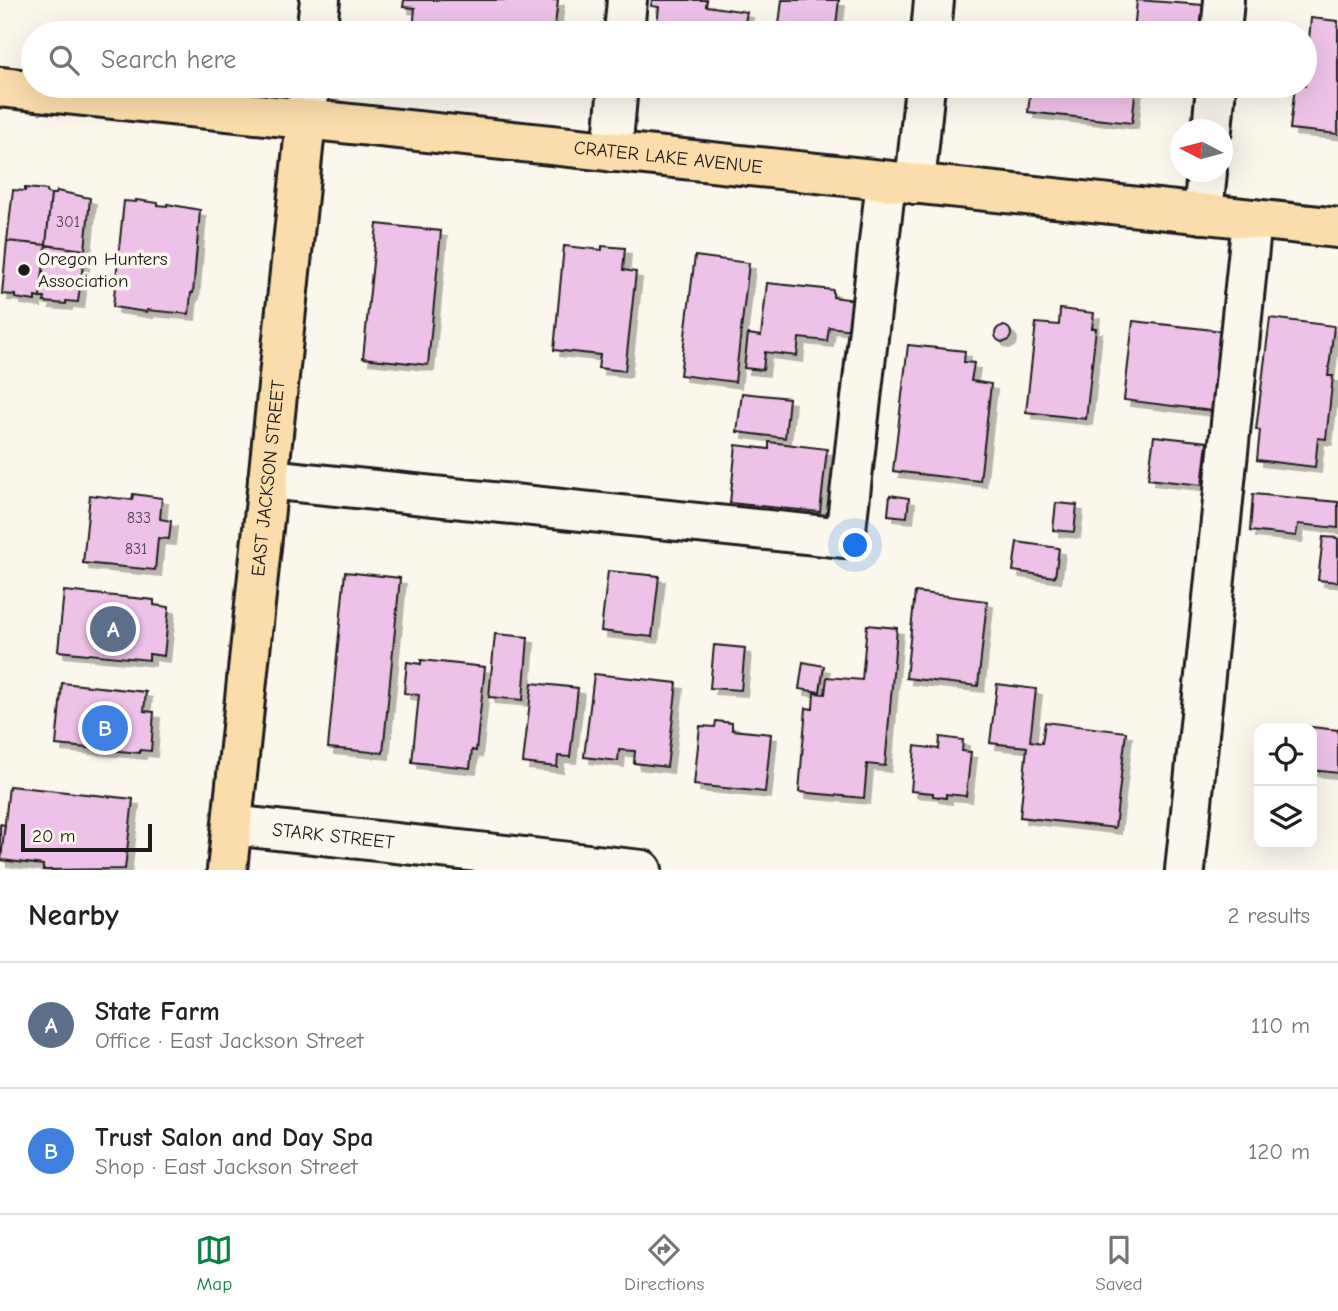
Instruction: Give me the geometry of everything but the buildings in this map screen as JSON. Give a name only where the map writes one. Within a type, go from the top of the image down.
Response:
[{"type":"main road","name":"CRATER LAKE AVENUE","points":[[0,87],[21,88]]},
{"type":"main road","name":"CRATER LAKE AVENUE","points":[[212,98],[308,103],[612,152],[1338,228]]},
{"type":"main road","name":"EAST JACKSON STREET","points":[[228,870],[308,103]]},
{"type":"street","points":[[317,21],[320,0]]},
{"type":"street","points":[[625,21],[627,0]]},
{"type":"street","points":[[932,21],[934,0]]},
{"type":"street","points":[[1222,21],[1224,0]]},
{"type":"street","points":[[612,152],[617,98]]},
{"type":"street","points":[[268,480],[845,538],[901,182],[922,98]]},
{"type":"street","points":[[1213,119],[1215,98]]},
{"type":"street","points":[[1203,214],[1207,182]]},
{"type":"street","points":[[1185,870],[1252,219]]},
{"type":"street","name":"STARK STREET","points":[[232,825],[542,864],[642,870]]},
{"type":"place","name":"Oregon Hunters Association","points":[[24,270]]},
{"type":"place","name":"State Farm","points":[[113,629]]},
{"type":"place","name":"Trust Salon and Day Spa","points":[[105,728]]}]
